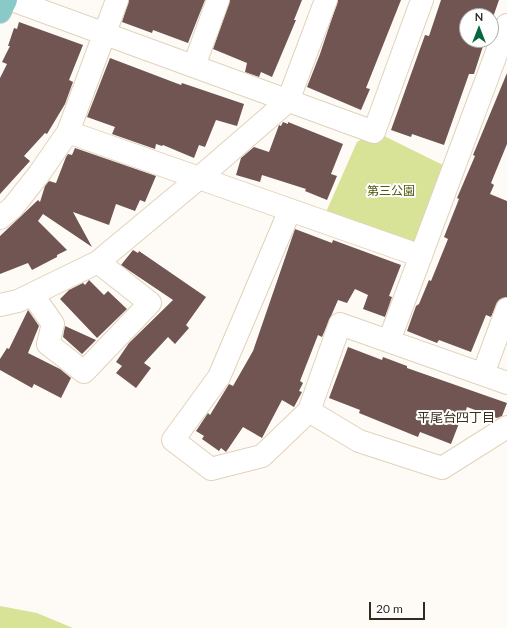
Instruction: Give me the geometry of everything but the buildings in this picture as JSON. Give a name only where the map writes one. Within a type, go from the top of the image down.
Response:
[{"type":"main road","points":[[0,12],[6,0]]},
{"type":"street","points":[[12,0],[374,132],[422,0]]},
{"type":"street","points":[[0,218],[18,202],[68,132],[117,0]]},
{"type":"street","points":[[194,66],[218,0]]},
{"type":"street","points":[[0,305],[18,301],[98,262],[199,178],[288,101],[326,0]]},
{"type":"street","points":[[389,341],[507,26]]},
{"type":"street","points":[[68,132],[421,256]]},
{"type":"street","points":[[290,210],[219,377],[173,440],[211,469],[262,456],[309,411],[340,324],[507,383]]},
{"type":"street","points":[[32,294],[53,324],[48,344],[84,372],[150,303],[98,262]]},
{"type":"street","points":[[483,374],[507,309]]},
{"type":"street","points":[[309,411],[359,441],[442,468],[507,427]]},
{"type":"green space","name":"第三公園","points":[[374,131],[453,170],[421,256],[326,212],[357,142]]},
{"type":"green space","points":[[0,606],[37,613],[73,628],[0,628]]},
{"type":"district","name":"平尾台四丁目","points":[[456,418]]}]
